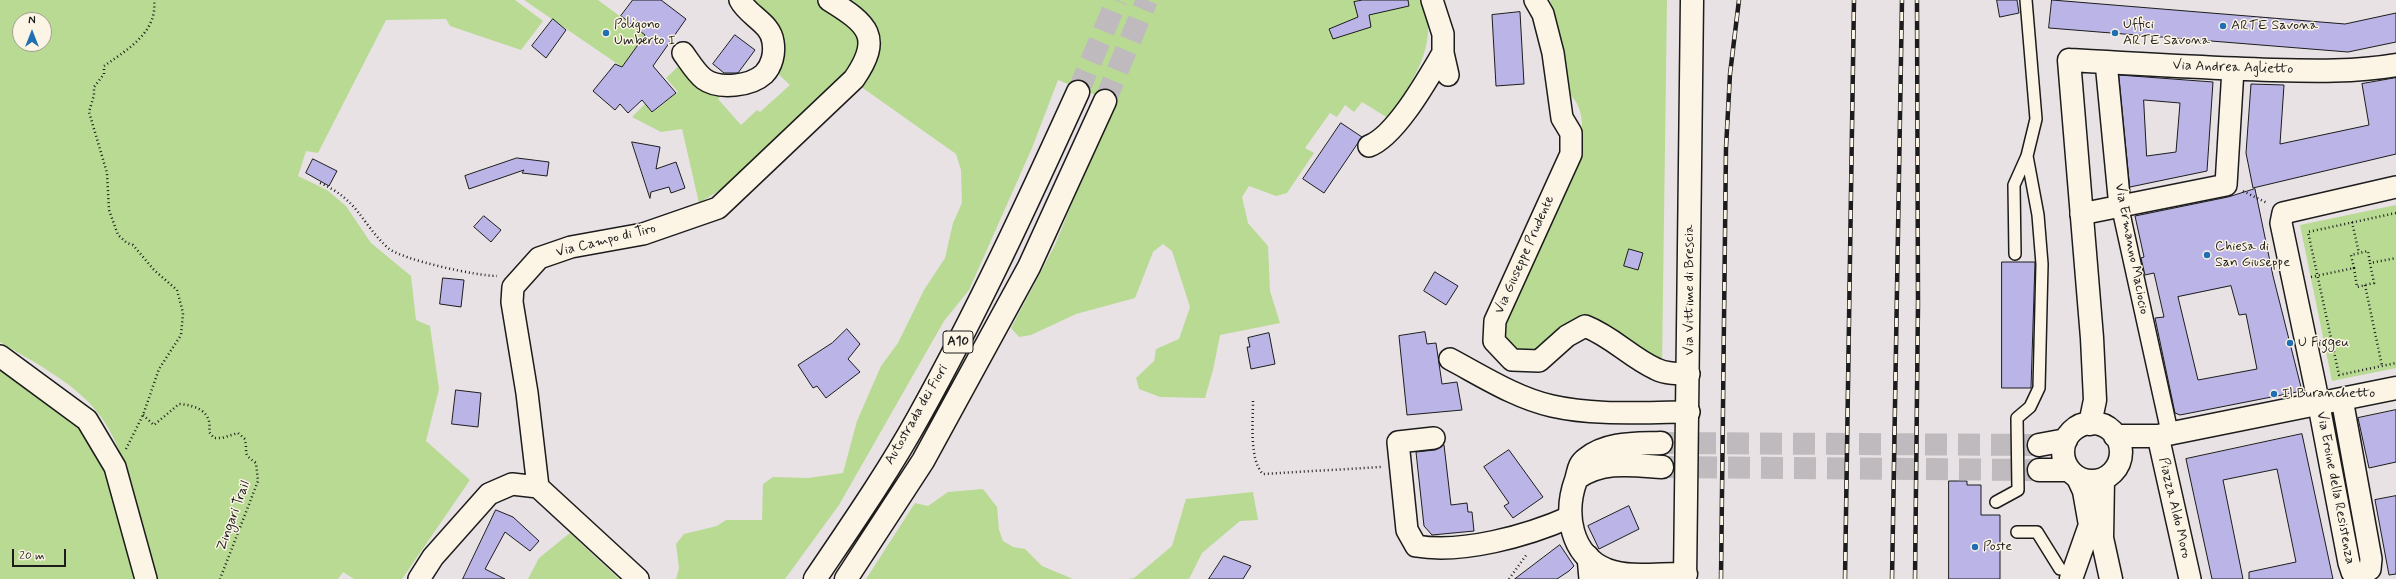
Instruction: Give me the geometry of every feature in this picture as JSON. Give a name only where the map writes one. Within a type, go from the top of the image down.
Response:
[{"type":"main road","name":"Via Vittime di Brescia","points":[[1686,576],[1689,412],[1692,0]]},
{"type":"main road","name":"Via Andrea Aglietto","points":[[2081,214],[2069,60],[2233,69],[2364,71],[2396,65]]},
{"type":"main road","name":"Autostrada dei Fiori","points":[[814,579],[917,419],[1002,258],[1078,92]]},
{"type":"main road","name":"Autostrada dei Fiori","points":[[846,579],[924,461],[1025,274],[1105,101]]},
{"type":"main road","points":[[2081,214],[2092,338],[2095,400],[2090,424]]},
{"type":"main road","points":[[2115,436],[2164,435],[2396,388]]},
{"type":"main road","points":[[2038,470],[2074,474],[2086,480],[2103,479],[2115,468],[2119,461],[2119,444],[2115,436],[2100,425],[2090,424],[2076,428],[2066,440],[2063,455],[2074,474],[2084,491],[2090,525],[2066,572]]},
{"type":"main road","points":[[2119,461],[2164,435]]},
{"type":"main road","points":[[2039,445],[2066,440]]},
{"type":"main road","points":[[1661,443],[1611,446],[1585,459],[1578,468],[1577,478],[1569,504],[1573,536],[1596,564],[1608,570],[1626,574],[1686,576]]},
{"type":"main road","points":[[1577,478],[1598,467],[1613,464],[1662,467]]},
{"type":"main road","points":[[2103,479],[2102,538],[2111,579]]},
{"type":"street","points":[[683,53],[704,79],[719,85],[740,85],[764,74],[773,60],[773,41],[763,22],[740,0]]},
{"type":"street","name":"Via Campo di Tiro","points":[[538,487],[527,393],[512,302],[513,287],[520,277],[539,258],[571,247],[643,234],[718,208],[743,187],[854,79],[863,67],[871,45],[869,37],[863,26],[854,17],[829,0]]},
{"type":"street","points":[[1432,0],[1443,34],[1443,53],[1448,75]]},
{"type":"street","name":"Via Giuseppe Prudente","points":[[1535,0],[1543,14],[1553,53],[1562,118],[1571,133],[1571,154],[1495,321],[1494,341],[1512,360],[1539,361],[1567,336],[1585,326],[1604,333],[1656,369],[1671,373],[1689,374]]},
{"type":"street","points":[[1369,146],[1387,135],[1428,79],[1443,53]]},
{"type":"street","name":"Via Ermanno Maciocio","points":[[2106,62],[2120,207],[2164,435]]},
{"type":"street","points":[[2081,214],[2226,185],[2233,69]]},
{"type":"street","points":[[2319,403],[2280,223],[2283,213],[2396,187]]},
{"type":"street","points":[[0,356],[49,390],[87,420],[91,426],[115,467],[146,579]]},
{"type":"street","points":[[1450,360],[1528,399],[1552,406],[1579,410],[1689,412]]},
{"type":"street","name":"Via Eroine della Resistenza","points":[[2319,403],[2349,563],[2352,572],[2360,577],[2370,569],[2371,559],[2342,399]]},
{"type":"street","name":"Piazza Aldo Moro","points":[[2164,435],[2190,579]]},
{"type":"street","points":[[1434,438],[1398,442],[1407,530],[1416,546],[1429,548],[1465,547],[1514,537],[1546,527],[1570,517]]},
{"type":"street","points":[[419,579],[433,557],[489,494],[512,484],[538,487],[638,579]]},
{"type":"street","points":[[1588,556],[1590,579]]},
{"type":"lane","points":[[2015,254],[2014,185],[2027,156],[2036,119],[2026,0]]},
{"type":"lane","points":[[1996,502],[2018,490],[2017,418],[2030,407],[2039,388],[2042,264],[2038,216],[2027,156]]},
{"type":"lane","points":[[2017,532],[2037,532],[2066,572]]},
{"type":"path","name":"Zingari Trail","points":[[154,0],[153,15],[145,32],[125,53],[104,66],[104,74],[94,87],[94,95],[89,112],[107,173],[106,190],[109,210],[118,235],[127,243],[133,245],[154,270],[177,290],[182,308],[181,335],[159,369],[143,415],[154,424],[179,404],[196,407],[208,416],[210,420],[208,432],[214,438],[238,433],[243,435],[246,444],[245,454],[256,463],[258,481],[220,579]]},
{"type":"path","points":[[320,183],[343,195],[353,205],[377,238],[390,250],[435,264],[493,276],[520,277]]},
{"type":"path","points":[[2226,185],[2252,194],[2283,213]]},
{"type":"path","points":[[2396,213],[2308,232],[2339,375],[2396,363]]},
{"type":"path","points":[[2352,222],[2359,253]]},
{"type":"path","points":[[2368,251],[2374,283],[2357,287],[2351,255],[2359,253],[2368,251]]},
{"type":"path","points":[[2370,263],[2396,258]]},
{"type":"path","points":[[2293,281],[2354,268]]},
{"type":"path","points":[[2365,285],[2382,366]]},
{"type":"path","points":[[1253,401],[1253,450],[1258,468],[1263,474],[1400,465]]},
{"type":"green space","points":[[0,0],[515,0],[543,21],[521,50],[450,26],[446,19],[386,20],[318,153],[306,151],[298,176],[327,190],[346,206],[371,243],[411,276],[416,320],[430,326],[439,389],[426,441],[470,480],[402,579],[354,579],[343,572],[338,579],[154,579],[134,492],[118,448],[109,429],[88,402],[65,382],[0,342]]},
{"type":"green space","name":"Poligono Umberto I","points":[[524,0],[598,0],[645,35],[622,67]]},
{"type":"green space","points":[[753,0],[816,0],[850,24],[856,33],[858,47],[855,61],[833,87],[725,187],[699,203],[682,129],[661,132],[632,117],[645,104],[652,113],[678,92],[666,78],[683,62],[723,93],[718,99],[741,125],[757,110],[760,112],[790,85],[774,70],[783,49],[780,32],[769,16]]},
{"type":"green space","points":[[842,0],[1423,0],[1427,17],[1428,32],[1426,48],[1421,62],[1406,91],[1388,118],[1362,102],[1354,112],[1345,105],[1337,117],[1330,113],[1305,148],[1314,153],[1287,193],[1276,196],[1249,186],[1242,197],[1248,223],[1268,246],[1270,291],[1280,323],[1220,335],[1213,370],[1205,398],[1160,397],[1139,389],[1136,378],[1154,361],[1156,349],[1179,339],[1190,307],[1172,251],[1163,244],[1153,252],[1135,298],[1076,314],[1031,335],[1019,337],[1011,328],[1055,245],[1113,102],[1058,80],[1032,148],[969,290],[944,321],[839,505],[785,579],[676,579],[679,568],[676,544],[684,534],[717,526],[726,520],[762,520],[763,484],[773,477],[808,478],[843,473],[857,421],[881,366],[898,343],[924,290],[945,258],[953,223],[962,203],[961,170],[956,154],[860,86],[876,59],[880,41],[879,31],[866,14]]},
{"type":"green space","points":[[1550,0],[1667,0],[1662,364],[1597,322],[1531,352],[1516,350],[1505,340],[1503,333],[1504,318],[1582,147],[1582,124],[1580,111],[1573,98],[1568,93],[1556,24]]},
{"type":"green space","points":[[2396,205],[2396,368],[2332,381],[2300,225]]},
{"type":"green space","points":[[0,366],[76,421],[94,447],[113,489],[136,579],[0,579]]},
{"type":"green space","points":[[983,489],[997,507],[999,530],[1003,541],[1013,547],[1025,549],[1042,566],[1073,579],[866,579],[915,503],[928,506],[948,492]]},
{"type":"green space","points":[[1253,492],[1258,520],[1240,521],[1202,553],[1189,579],[1128,579],[1134,578],[1172,546],[1186,499]]},
{"type":"green space","points":[[570,533],[619,579],[528,579],[539,558]]},
{"type":"building","points":[[633,0],[661,0],[686,19],[653,66],[676,93],[652,112],[642,100],[628,113],[620,104],[615,110],[593,91],[615,64],[622,67],[645,35],[621,16]]},
{"type":"building","points":[[1363,0],[1408,0],[1409,6],[1369,15],[1371,27],[1333,39],[1329,29],[1358,17],[1354,2]]},
{"type":"building","points":[[1997,0],[2017,0],[2019,13],[2000,17]]},
{"type":"building","name":"ARTE Savona","points":[[2052,0],[2345,24],[2396,13],[2396,42],[2348,52],[2049,28]]},
{"type":"building","points":[[1520,12],[1524,84],[1496,86],[1492,15]]},
{"type":"building","points":[[553,19],[566,30],[546,58],[532,46]]},
{"type":"building","points":[[735,35],[755,50],[738,73],[724,73],[713,64]]},
{"type":"building","points":[[2119,75],[2213,82],[2207,171],[2130,187]],"holes":[[[2144,100],[2180,103],[2176,152],[2147,156]]]},
{"type":"building","points":[[2396,78],[2396,154],[2253,188],[2246,153],[2251,84],[2284,85],[2280,144],[2369,125],[2362,84]]},
{"type":"building","points":[[1341,123],[1362,137],[1324,193],[1303,179]]},
{"type":"building","points":[[632,142],[660,147],[656,169],[676,162],[685,188],[671,193],[669,187],[651,192],[650,198]]},
{"type":"building","points":[[517,158],[549,162],[547,176],[522,173],[524,170],[469,189],[465,176]]},
{"type":"building","points":[[313,159],[337,171],[329,186],[306,173]]},
{"type":"building","points":[[2255,189],[2273,276],[2302,391],[2180,415],[2175,413],[2155,318],[2164,317],[2154,273],[2145,275],[2141,258],[2144,257],[2135,216],[2228,197]],"holes":[[[2231,286],[2239,315],[2246,314],[2257,369],[2198,380],[2178,297]]]},
{"type":"building","points":[[484,216],[501,230],[491,242],[474,227]]},
{"type":"building","points":[[1629,249],[1643,253],[1638,270],[1624,266]]},
{"type":"building","points":[[2002,262],[2035,262],[2031,388],[2002,388]]},
{"type":"building","points":[[1435,272],[1458,286],[1446,305],[1424,291]]},
{"type":"building","points":[[443,278],[464,280],[461,307],[440,304]]},
{"type":"building","points":[[847,329],[860,344],[848,359],[860,372],[826,398],[817,386],[813,388],[798,365],[832,343]]},
{"type":"building","points":[[1425,332],[1427,344],[1436,343],[1442,384],[1457,382],[1462,410],[1407,415],[1399,336]]},
{"type":"building","points":[[1269,333],[1275,364],[1251,369],[1247,347],[1250,347],[1248,338]]},
{"type":"building","points":[[456,390],[481,393],[478,427],[452,424]]},
{"type":"building","points":[[2396,410],[2396,462],[2369,468],[2358,418]]},
{"type":"building","points":[[2302,434],[2333,579],[2249,579],[2249,572],[2296,562],[2277,469],[2223,480],[2243,579],[2212,579],[2186,459]]},
{"type":"building","points":[[1444,445],[1451,505],[1467,503],[1468,512],[1472,512],[1474,531],[1432,535],[1424,526],[1416,452],[1435,450]]},
{"type":"building","points":[[1509,450],[1543,497],[1513,518],[1504,506],[1509,503],[1484,467]]},
{"type":"building","name":"Poste","points":[[1949,481],[1967,481],[1967,485],[1981,485],[1981,515],[2000,515],[2000,579],[1949,579]]},
{"type":"building","points":[[2396,496],[2396,574],[2389,575],[2375,500]]},
{"type":"building","points":[[1629,506],[1639,529],[1599,549],[1588,526]]},
{"type":"building","points":[[496,510],[513,517],[539,541],[530,551],[505,532],[485,569],[505,579],[463,579]]},
{"type":"building","points":[[1560,545],[1574,566],[1569,571],[1557,579],[1515,579]]},
{"type":"building","points":[[1224,556],[1251,566],[1243,579],[1209,579]]},
{"type":"tunnel","points":[[1078,92],[1117,0]]},
{"type":"tunnel","points":[[1105,101],[1147,0]]},
{"type":"tunnel","points":[[1661,443],[2039,445]]},
{"type":"tunnel","points":[[1662,467],[2039,470]]},
{"type":"railway","points":[[1721,579],[1726,148],[1730,74],[1739,0]]},
{"type":"railway","points":[[1845,579],[1854,0]]},
{"type":"railway","points":[[1892,579],[1902,0]]},
{"type":"railway","points":[[1915,579],[1918,303],[1917,0]]},
{"type":"place","name":"ARTE Savona","points":[[2223,26]]},
{"type":"place","name":"Poligono Umberto I","points":[[606,33]]},
{"type":"place","name":"Uffici ARTE Savona","points":[[2115,33]]},
{"type":"place","name":"Chiesa di San Giuseppe","points":[[2207,255]]},
{"type":"place","name":"U Figgeu","points":[[2290,343]]},
{"type":"place","name":"Il Buranchetto","points":[[2274,394]]},
{"type":"place","name":"Poste","points":[[1975,547]]}]
